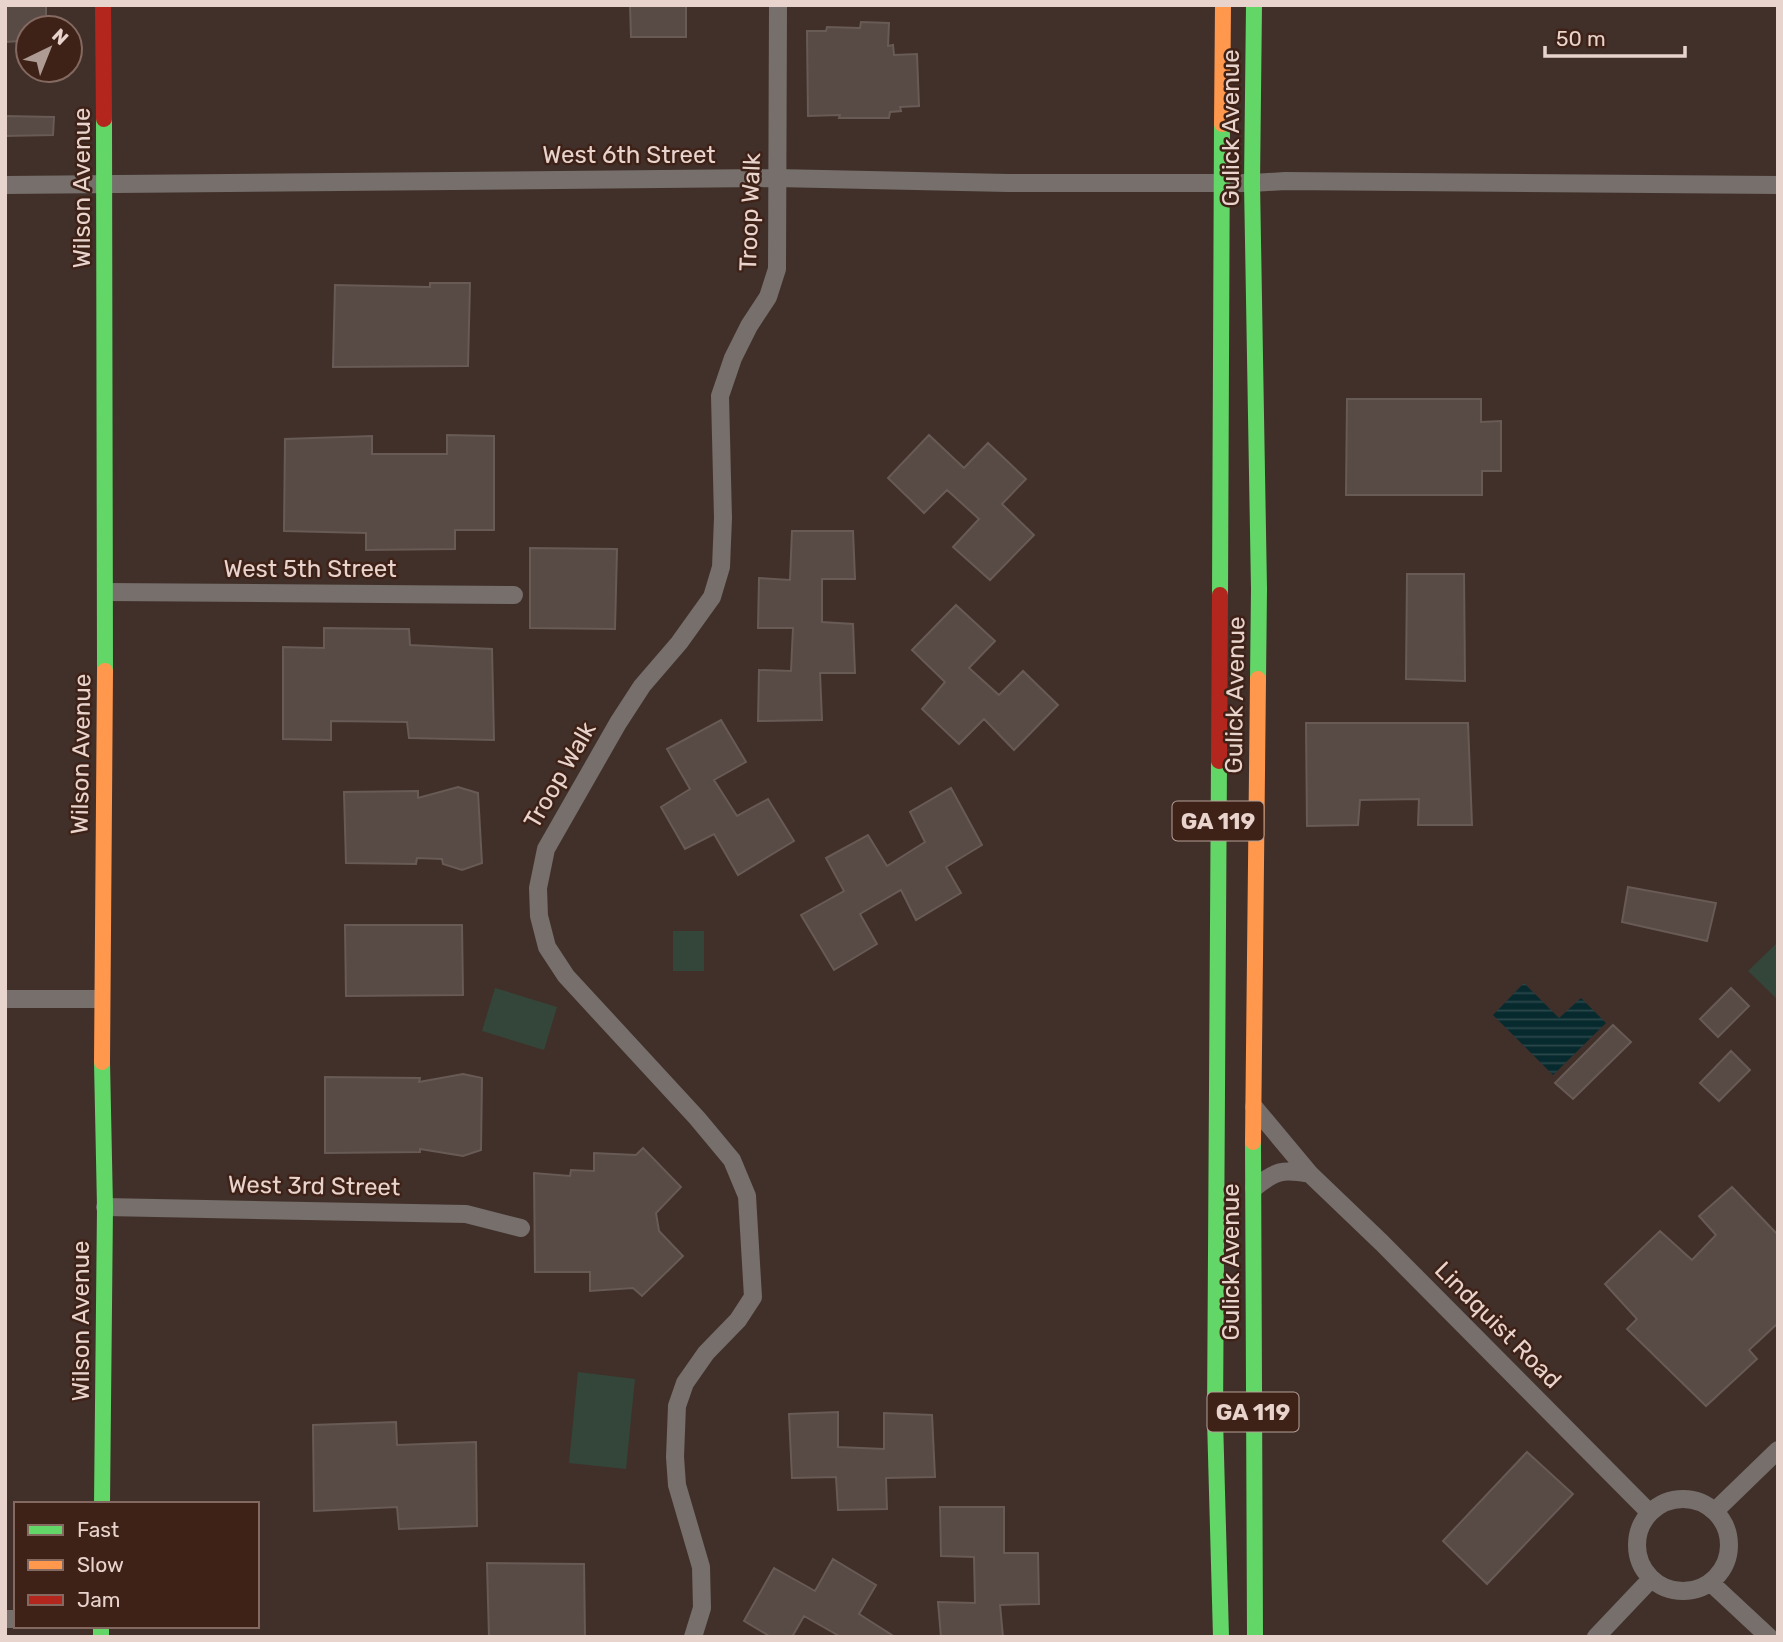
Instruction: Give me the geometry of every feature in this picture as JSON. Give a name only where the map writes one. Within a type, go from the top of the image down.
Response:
[{"type":"main road","name":"Wilson Avenue","points":[[102,1502],[105,1206],[101,999],[106,592],[103,5]]},
{"type":"main road","name":"Gulick Avenue","points":[[1222,1637],[1215,1419],[1223,5]]},
{"type":"main road","name":"Gulick Avenue","points":[[1255,5],[1252,183],[1259,589],[1253,990],[1255,1637]]},
{"type":"street","name":"Troop Walk","points":[[693,1637],[702,1608],[701,1567],[677,1485],[677,1406],[685,1383],[706,1353],[738,1320],[752,1297],[747,1196],[732,1160],[697,1118],[566,976],[547,947],[539,916],[538,888],[546,849],[642,686],[679,643],[712,597],[721,567],[723,517],[720,396],[733,358],[748,326],[768,297],[777,269],[778,5]]},
{"type":"street","name":"West 6th Street","points":[[5,185],[776,178],[1008,183],[1296,181],[1778,185]]},
{"type":"street","name":"West 5th Street","points":[[106,592],[514,595]]},
{"type":"street","points":[[5,999],[101,999]]},
{"type":"street","name":"Lindquist Road","points":[[1254,1107],[1310,1174],[1649,1512]]},
{"type":"street","points":[[1254,1188],[1271,1174],[1287,1170],[1310,1174]]},
{"type":"street","name":"West 3rd Street","points":[[105,1206],[466,1214],[521,1228]]},
{"type":"street","points":[[1715,1511],[1778,1450]]},
{"type":"street","points":[[1682,1498],[1700,1501],[1715,1511],[1727,1528],[1730,1548],[1724,1567],[1711,1583],[1696,1590],[1679,1592],[1662,1587],[1651,1579],[1637,1557],[1637,1533],[1649,1512],[1664,1502],[1682,1498]]},
{"type":"street","points":[[1596,1637],[1651,1579]]},
{"type":"street","points":[[1711,1583],[1769,1637]]},
{"type":"green space","points":[[673,931],[704,931],[704,971],[673,971]]},
{"type":"green space","points":[[1778,942],[1778,1000],[1748,971]]},
{"type":"green space","points":[[495,988],[557,1007],[544,1050],[482,1031]]},
{"type":"green space","points":[[578,1372],[635,1379],[626,1469],[569,1463]]},
{"type":"water","points":[[1524,983],[1559,1018],[1581,998],[1606,1023],[1553,1075],[1493,1015]]},
{"type":"building","points":[[5,5],[46,5],[46,14],[14,14],[14,41],[5,42]]},
{"type":"building","points":[[630,5],[686,5],[686,37],[631,37]]},
{"type":"building","points":[[861,22],[889,23],[888,46],[893,45],[894,55],[917,54],[919,106],[900,107],[901,111],[890,112],[889,118],[808,116],[807,31],[826,31],[827,27],[860,28]]},
{"type":"building","points":[[5,116],[54,117],[53,135],[5,136]]},
{"type":"building","points":[[430,283],[470,283],[468,366],[333,367],[335,285],[430,287]]},
{"type":"building","points":[[1347,399],[1481,399],[1481,422],[1501,421],[1501,471],[1482,471],[1482,495],[1346,495]]},
{"type":"building","points":[[447,435],[494,436],[494,530],[455,530],[455,549],[366,550],[366,533],[284,531],[285,439],[372,436],[372,454],[447,454]]},
{"type":"building","points":[[929,435],[964,468],[988,443],[1026,479],[1002,504],[1034,535],[990,580],[953,547],[979,519],[947,490],[924,513],[888,478]]},
{"type":"building","points":[[792,531],[853,531],[855,579],[822,579],[822,622],[853,624],[855,673],[820,673],[822,720],[758,721],[759,670],[791,671],[793,628],[758,628],[759,578],[790,580]]},
{"type":"building","points":[[530,548],[617,549],[615,629],[530,628]]},
{"type":"building","points":[[1407,574],[1464,574],[1465,681],[1406,679]]},
{"type":"building","points":[[956,605],[995,641],[969,668],[999,695],[1023,671],[1058,705],[1014,750],[984,719],[959,744],[922,709],[945,682],[912,650]]},
{"type":"building","points":[[324,628],[409,629],[410,645],[492,649],[494,740],[409,738],[407,722],[331,721],[331,740],[283,739],[283,647],[324,648]]},
{"type":"building","points":[[721,720],[746,762],[714,780],[737,816],[768,799],[794,841],[738,875],[714,834],[685,849],[661,807],[690,789],[667,749]]},
{"type":"building","points":[[1306,723],[1468,723],[1472,825],[1418,825],[1419,799],[1360,800],[1358,825],[1307,826]]},
{"type":"building","points":[[458,787],[478,793],[482,863],[462,870],[443,864],[442,859],[417,858],[416,864],[346,863],[344,792],[418,791],[418,798]]},
{"type":"building","points":[[951,788],[982,845],[946,867],[961,893],[916,920],[901,890],[860,914],[877,944],[834,970],[801,915],[844,891],[826,858],[868,835],[887,866],[925,842],[910,812]]},
{"type":"building","points":[[1628,887],[1716,903],[1707,941],[1622,922]]},
{"type":"building","points":[[345,925],[462,925],[463,995],[346,996]]},
{"type":"building","points":[[1731,988],[1749,1006],[1718,1037],[1700,1019]]},
{"type":"building","points":[[1613,1025],[1631,1042],[1573,1099],[1555,1083]]},
{"type":"building","points":[[1731,1051],[1750,1070],[1719,1101],[1700,1083]]},
{"type":"building","points":[[463,1074],[482,1078],[481,1150],[463,1156],[420,1149],[420,1152],[325,1153],[325,1077],[420,1078],[419,1082]]},
{"type":"building","points":[[643,1148],[681,1187],[656,1213],[659,1231],[683,1256],[642,1296],[633,1288],[590,1291],[590,1272],[535,1272],[534,1173],[570,1176],[571,1170],[594,1171],[594,1153],[636,1155]]},
{"type":"building","points":[[1732,1187],[1778,1235],[1778,1323],[1749,1350],[1757,1359],[1706,1406],[1627,1329],[1637,1319],[1605,1284],[1660,1231],[1692,1260],[1716,1235],[1699,1216]]},
{"type":"building","points":[[838,1412],[838,1447],[884,1449],[884,1413],[932,1415],[935,1477],[886,1478],[887,1509],[838,1510],[836,1477],[792,1478],[789,1414]]},
{"type":"building","points":[[396,1422],[397,1445],[476,1442],[477,1526],[399,1529],[397,1507],[314,1511],[313,1425]]},
{"type":"building","points":[[1527,1452],[1573,1494],[1487,1584],[1443,1541]]},
{"type":"building","points":[[940,1507],[1004,1507],[1004,1553],[1038,1553],[1039,1604],[1000,1605],[1003,1637],[941,1637],[938,1602],[975,1603],[974,1557],[941,1556]]},
{"type":"building","points":[[833,1559],[876,1585],[859,1614],[895,1637],[841,1637],[804,1616],[792,1637],[771,1637],[744,1621],[774,1568],[815,1591]]},
{"type":"building","points":[[487,1563],[584,1564],[585,1637],[489,1637]]},
{"type":"traffic: fast","points":[[1254,5],[1252,183],[1258,679]]},
{"type":"traffic: fast","points":[[104,119],[105,671]]},
{"type":"traffic: fast","points":[[1220,595],[1222,124]]},
{"type":"traffic: fast","points":[[1219,761],[1215,1419],[1221,1637]]},
{"type":"traffic: fast","points":[[102,1062],[105,1207],[102,1502]]},
{"type":"traffic: fast","points":[[1253,1142],[1255,1637]]},
{"type":"traffic: fast","points":[[101,1628],[101,1637]]},
{"type":"traffic: slow","points":[[1222,124],[1223,5]]},
{"type":"traffic: slow","points":[[102,1062],[105,671]]},
{"type":"traffic: slow","points":[[1253,1142],[1258,679]]},
{"type":"traffic: jam","points":[[103,5],[104,119]]},
{"type":"traffic: jam","points":[[1219,761],[1220,595]]}]
